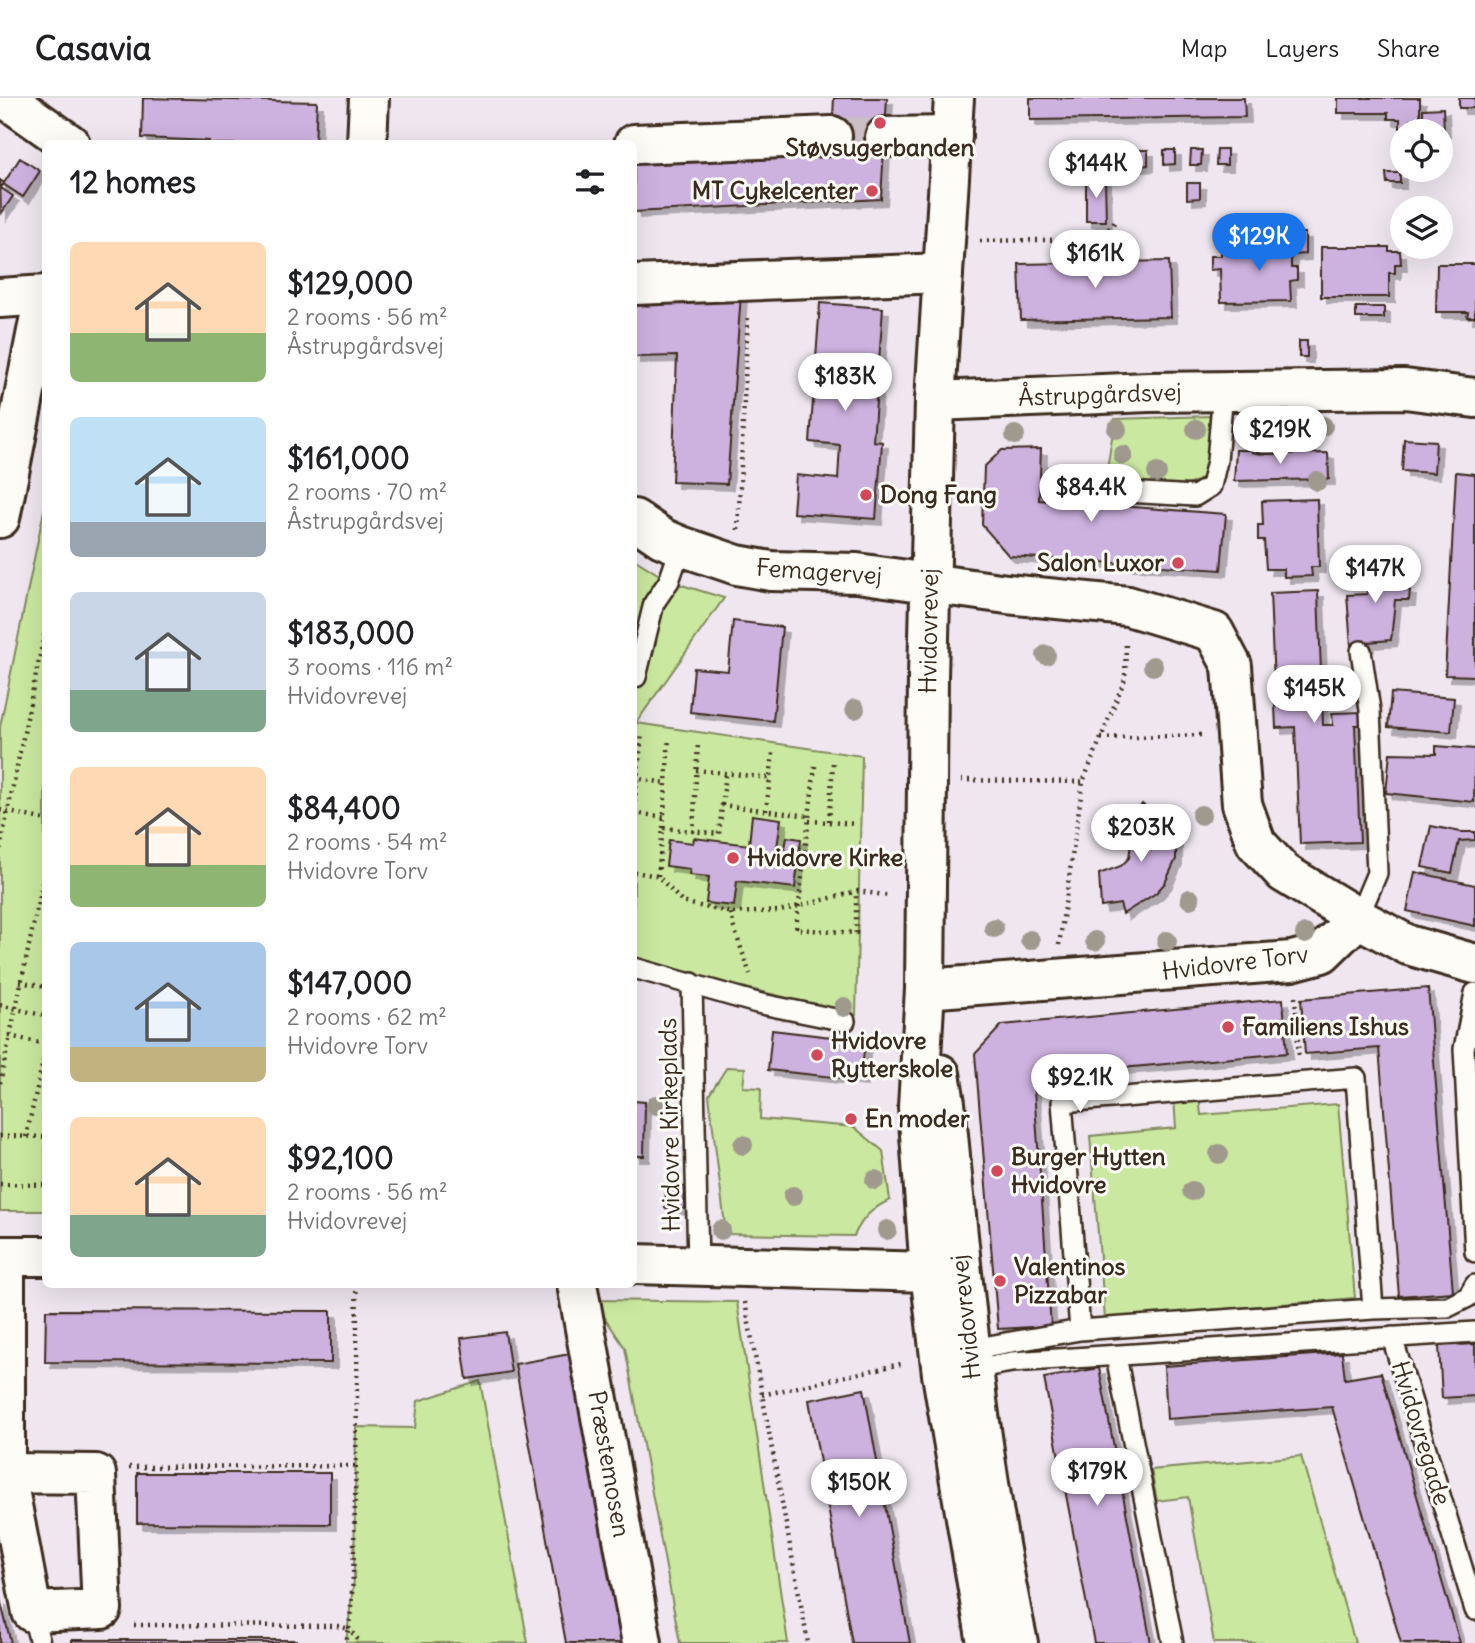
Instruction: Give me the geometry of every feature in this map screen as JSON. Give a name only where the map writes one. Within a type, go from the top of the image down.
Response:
[{"type":"street","points":[[5,98],[64,140]]},
{"type":"street","points":[[367,140],[369,98]]},
{"type":"street","name":"Hvidovrevej","points":[[954,98],[934,401],[925,989],[918,1107],[945,1270],[987,1643]]},
{"type":"street","points":[[637,144],[832,136]]},
{"type":"street","points":[[885,137],[951,136]]},
{"type":"street","points":[[637,285],[749,281],[944,257]]},
{"type":"street","points":[[0,298],[42,296]]},
{"type":"street","points":[[0,518],[42,311]]},
{"type":"street","name":"Åstrupgårdsvej","points":[[934,401],[1223,391],[1405,389],[1475,398]]},
{"type":"street","name":"Femagervej","points":[[637,521],[681,546],[737,565],[771,571],[858,573],[930,583]]},
{"type":"street","points":[[930,583],[1128,606],[1214,632],[1232,666],[1242,804],[1256,844],[1284,873],[1358,918],[1408,945],[1475,964]]},
{"type":"street","name":"Hvidovre Torv","points":[[925,989],[1292,961],[1322,953],[1358,918]]},
{"type":"street","points":[[6,1473],[96,1474],[102,1609],[36,1628],[6,1473],[2,1256],[42,1256]]},
{"type":"street","points":[[637,1264],[945,1270]]},
{"type":"street","name":"Præstemosen","points":[[578,1288],[642,1643]]},
{"type":"street","name":"Hvidovrevej","points":[[955,1362],[1018,1643]]},
{"type":"lane","points":[[1070,482],[1195,496],[1211,485],[1217,461],[1223,391]]},
{"type":"lane","points":[[637,673],[654,603],[668,581],[681,546]]},
{"type":"lane","points":[[1358,918],[1377,873],[1370,710],[1361,652]]},
{"type":"lane","name":"Hvidovre Kirkeplads","points":[[637,969],[757,1003],[845,1021]]},
{"type":"lane","name":"Hvidovre Kirkeplads","points":[[692,983],[698,1266]]},
{"type":"lane","points":[[1475,993],[1464,1049],[1475,1252]]},
{"type":"lane","points":[[1080,1331],[1062,1102],[1300,1083],[1356,1079],[1373,1309]]},
{"type":"lane","points":[[955,1362],[1080,1331],[1373,1309],[1448,1307],[1468,1297],[1475,1285]]},
{"type":"lane","name":"Hvidovregade","points":[[955,1362],[1012,1362],[1475,1332]]},
{"type":"lane","name":"Hvidovregade","points":[[1392,1337],[1475,1610]]},
{"type":"lane","points":[[1116,1356],[1173,1643]]},
{"type":"path","points":[[944,257],[1100,239],[1115,222]]},
{"type":"path","points":[[737,565],[749,281]]},
{"type":"path","points":[[0,849],[42,646]]},
{"type":"path","points":[[1058,952],[1083,782],[1125,679]]},
{"type":"path","points":[[1101,737],[1238,732]]},
{"type":"path","points":[[637,766],[642,733]]},
{"type":"path","points":[[658,876],[670,737]]},
{"type":"path","points":[[692,832],[698,743]]},
{"type":"path","points":[[766,811],[773,753]]},
{"type":"path","points":[[829,822],[833,763]]},
{"type":"path","points":[[815,766],[796,929],[856,933],[856,892]]},
{"type":"path","points":[[696,770],[770,778]]},
{"type":"path","points":[[663,828],[719,834],[726,773]]},
{"type":"path","points":[[637,779],[666,783]]},
{"type":"path","points":[[927,780],[1083,782]]},
{"type":"path","points":[[722,806],[855,824]]},
{"type":"path","points":[[0,810],[42,819]]},
{"type":"path","points":[[637,812],[664,817]]},
{"type":"path","points":[[637,872],[658,876],[682,902],[731,912],[780,911],[856,892],[926,902]]},
{"type":"path","points":[[0,1083],[42,883]]},
{"type":"path","points":[[731,912],[754,984],[757,1003]]},
{"type":"path","points":[[1292,961],[1300,1083]]},
{"type":"path","points":[[20,982],[42,986]]},
{"type":"path","points":[[0,1005],[42,1015]]},
{"type":"path","points":[[9,1036],[42,1045]]},
{"type":"path","points":[[26,1137],[42,1064]]},
{"type":"path","points":[[0,1136],[42,1137]]},
{"type":"path","points":[[0,1184],[42,1185]]},
{"type":"path","points":[[738,1266],[808,1643]]},
{"type":"path","points":[[346,1643],[354,1579],[359,1349],[356,1288]]},
{"type":"path","points":[[762,1395],[955,1362]]},
{"type":"path","points":[[96,1474],[120,1467],[355,1466]]},
{"type":"path","points":[[92,1610],[115,1624],[337,1626],[349,1629],[360,1643]]},
{"type":"green space","points":[[1210,416],[1207,465],[1199,480],[1187,485],[1105,482],[1115,419]]},
{"type":"green space","points":[[42,520],[42,1211],[0,1211],[0,727]]},
{"type":"green space","points":[[637,561],[669,581],[724,598],[637,722]]},
{"type":"green space","points":[[637,723],[862,756],[856,1015],[637,961]]},
{"type":"green space","points":[[727,1067],[745,1068],[743,1087],[761,1088],[760,1119],[854,1127],[883,1151],[890,1200],[868,1214],[854,1236],[726,1234],[709,1095]]},
{"type":"green space","points":[[1199,1096],[1201,1115],[1338,1104],[1355,1298],[1105,1319],[1090,1136],[1176,1128],[1174,1098]]},
{"type":"green space","points":[[593,1300],[737,1302],[788,1643],[680,1643],[625,1348]]},
{"type":"green space","points":[[480,1381],[528,1643],[346,1643],[354,1579],[356,1427],[415,1428],[418,1401]]},
{"type":"green space","points":[[1301,1456],[1355,1643],[1214,1643],[1188,1497],[1157,1501],[1151,1470]]},
{"type":"building","points":[[143,98],[317,102],[315,140],[142,138]]},
{"type":"building","points":[[834,98],[887,98],[881,199],[637,212],[637,157],[832,136]]},
{"type":"building","points":[[1030,98],[1244,98],[1245,117],[1030,120]]},
{"type":"building","points":[[1338,98],[1420,98],[1420,119],[1388,119],[1388,113],[1338,113]]},
{"type":"building","points":[[1459,98],[1475,98],[1475,108],[1459,108]]},
{"type":"building","points":[[1443,108],[1443,119],[1423,119],[1423,109]]},
{"type":"building","points":[[1217,149],[1227,149],[1227,165],[1216,165]]},
{"type":"building","points":[[1112,150],[1123,150],[1123,165],[1112,165]]},
{"type":"building","points":[[1137,150],[1148,150],[1148,165],[1138,166]]},
{"type":"building","points":[[1164,150],[1175,150],[1175,164],[1164,165]]},
{"type":"building","points":[[1191,150],[1202,150],[1201,165],[1190,165]]},
{"type":"building","points":[[1059,151],[1070,151],[1071,166],[1059,166]]},
{"type":"building","points":[[1086,151],[1097,151],[1097,165],[1086,166]]},
{"type":"building","points":[[20,158],[40,171],[23,197],[3,184],[1,188],[13,196],[1,214],[0,180],[4,183]]},
{"type":"building","points":[[1386,173],[1390,173],[1390,182],[1400,182],[1400,183],[1387,183]]},
{"type":"building","points":[[1086,179],[1105,179],[1106,221],[1086,221]]},
{"type":"building","points":[[1187,183],[1200,183],[1200,198],[1187,199]]},
{"type":"building","points":[[1286,233],[1305,233],[1305,254],[1291,255],[1291,268],[1297,268],[1297,280],[1290,281],[1291,301],[1221,302],[1220,269],[1210,270],[1210,256],[1221,256],[1221,252],[1286,251]]},
{"type":"building","points":[[1321,247],[1389,247],[1390,259],[1401,259],[1401,264],[1395,264],[1395,273],[1389,273],[1389,297],[1321,297]]},
{"type":"building","points":[[1169,261],[1171,317],[1021,320],[1019,264]]},
{"type":"building","points":[[1437,264],[1475,264],[1475,317],[1467,317],[1468,312],[1436,312]]},
{"type":"building","points":[[741,294],[727,484],[672,482],[677,356],[637,357],[637,298]]},
{"type":"building","points":[[820,303],[883,308],[873,441],[882,442],[876,519],[793,513],[796,475],[838,479],[840,445],[810,442]]},
{"type":"building","points":[[1356,307],[1384,307],[1384,318],[1356,318]]},
{"type":"building","points":[[1299,341],[1307,341],[1307,357],[1299,357]]},
{"type":"building","points":[[1404,439],[1436,441],[1434,473],[1402,471]]},
{"type":"building","points":[[1041,449],[1039,500],[1226,514],[1221,570],[1009,556],[982,525],[984,467],[1002,450]]},
{"type":"building","points":[[1236,450],[1251,450],[1263,454],[1328,453],[1329,479],[1234,481]]},
{"type":"building","points":[[1456,472],[1475,474],[1475,676],[1445,675]]},
{"type":"building","points":[[1317,499],[1319,567],[1311,567],[1312,576],[1284,577],[1284,569],[1266,569],[1264,540],[1258,540],[1258,525],[1263,525],[1262,501]]},
{"type":"building","points":[[1393,561],[1395,588],[1410,590],[1409,600],[1395,600],[1391,640],[1351,646],[1347,595],[1367,594],[1365,563]]},
{"type":"building","points":[[1318,591],[1323,725],[1333,725],[1332,713],[1363,712],[1363,725],[1355,725],[1360,842],[1300,844],[1295,727],[1276,728],[1270,593]]},
{"type":"building","points":[[733,621],[782,627],[773,721],[690,712],[694,668],[728,671]]},
{"type":"building","points":[[1391,693],[1454,698],[1451,732],[1388,727]]},
{"type":"building","points":[[1436,746],[1475,749],[1474,802],[1386,793],[1390,753],[1436,754]]},
{"type":"building","points":[[1142,804],[1176,832],[1176,859],[1165,883],[1156,893],[1123,914],[1120,904],[1101,907],[1099,874],[1121,866],[1129,858],[1135,816]]},
{"type":"building","name":"Hvidovre Kirke","points":[[752,815],[781,819],[777,848],[785,849],[787,837],[801,839],[795,888],[737,881],[734,906],[706,903],[709,877],[689,875],[690,869],[666,866],[669,840],[693,843],[694,838],[749,845]]},
{"type":"building","points":[[1431,826],[1475,832],[1475,840],[1459,841],[1452,873],[1422,867]]},
{"type":"building","points":[[1415,872],[1475,885],[1475,926],[1407,911]]},
{"type":"building","points":[[1428,988],[1453,1292],[1399,1296],[1379,1048],[1305,1054],[1301,999]]},
{"type":"building","points":[[1283,999],[1287,1053],[1033,1076],[1051,1326],[998,1329],[975,1054],[1002,1025]]},
{"type":"building","name":"Hvidovre Rytterskole","points":[[772,1030],[865,1041],[861,1080],[768,1070]]},
{"type":"building","points":[[637,1101],[645,1102],[644,1156],[637,1156]]},
{"type":"building","points":[[666,1186],[685,1187],[684,1209],[665,1208]]},
{"type":"building","points":[[46,1310],[331,1311],[331,1363],[45,1362]]},
{"type":"building","points":[[505,1332],[511,1372],[467,1379],[461,1338]]},
{"type":"building","points":[[1475,1344],[1475,1396],[1442,1398],[1439,1346]]},
{"type":"building","points":[[1342,1353],[1345,1379],[1381,1373],[1460,1643],[1401,1643],[1332,1407],[1167,1419],[1164,1366]]},
{"type":"building","points":[[570,1354],[623,1643],[566,1643],[515,1364]]},
{"type":"building","points":[[1099,1368],[1151,1643],[1094,1643],[1044,1378]]},
{"type":"building","points":[[864,1389],[910,1643],[852,1643],[809,1400]]},
{"type":"building","points":[[137,1473],[330,1473],[330,1524],[137,1523]]},
{"type":"building","points":[[0,1599],[11,1643],[0,1643]]},
{"type":"building","points":[[72,1640],[296,1640],[296,1643],[72,1643]]},
{"type":"tunnel","points":[[832,136],[885,137]]},
{"type":"place","name":"Støvsugerbanden","points":[[880,123]]},
{"type":"place","name":"MT Cykelcenter","points":[[872,191]]},
{"type":"place","name":"Dong Fang","points":[[866,495]]},
{"type":"place","name":"Salon Luxor","points":[[1178,563]]},
{"type":"place","name":"Hvidovre Kirke","points":[[733,858]]},
{"type":"place","name":"Familiens Ishus","points":[[1228,1027]]},
{"type":"place","name":"Hvidovre Rytterskole","points":[[817,1055]]},
{"type":"place","name":"En moder","points":[[851,1119]]},
{"type":"place","name":"Burger Hytten Hvidovre","points":[[997,1171]]},
{"type":"place","name":"Valentinos Pizzabar","points":[[1000,1281]]}]
